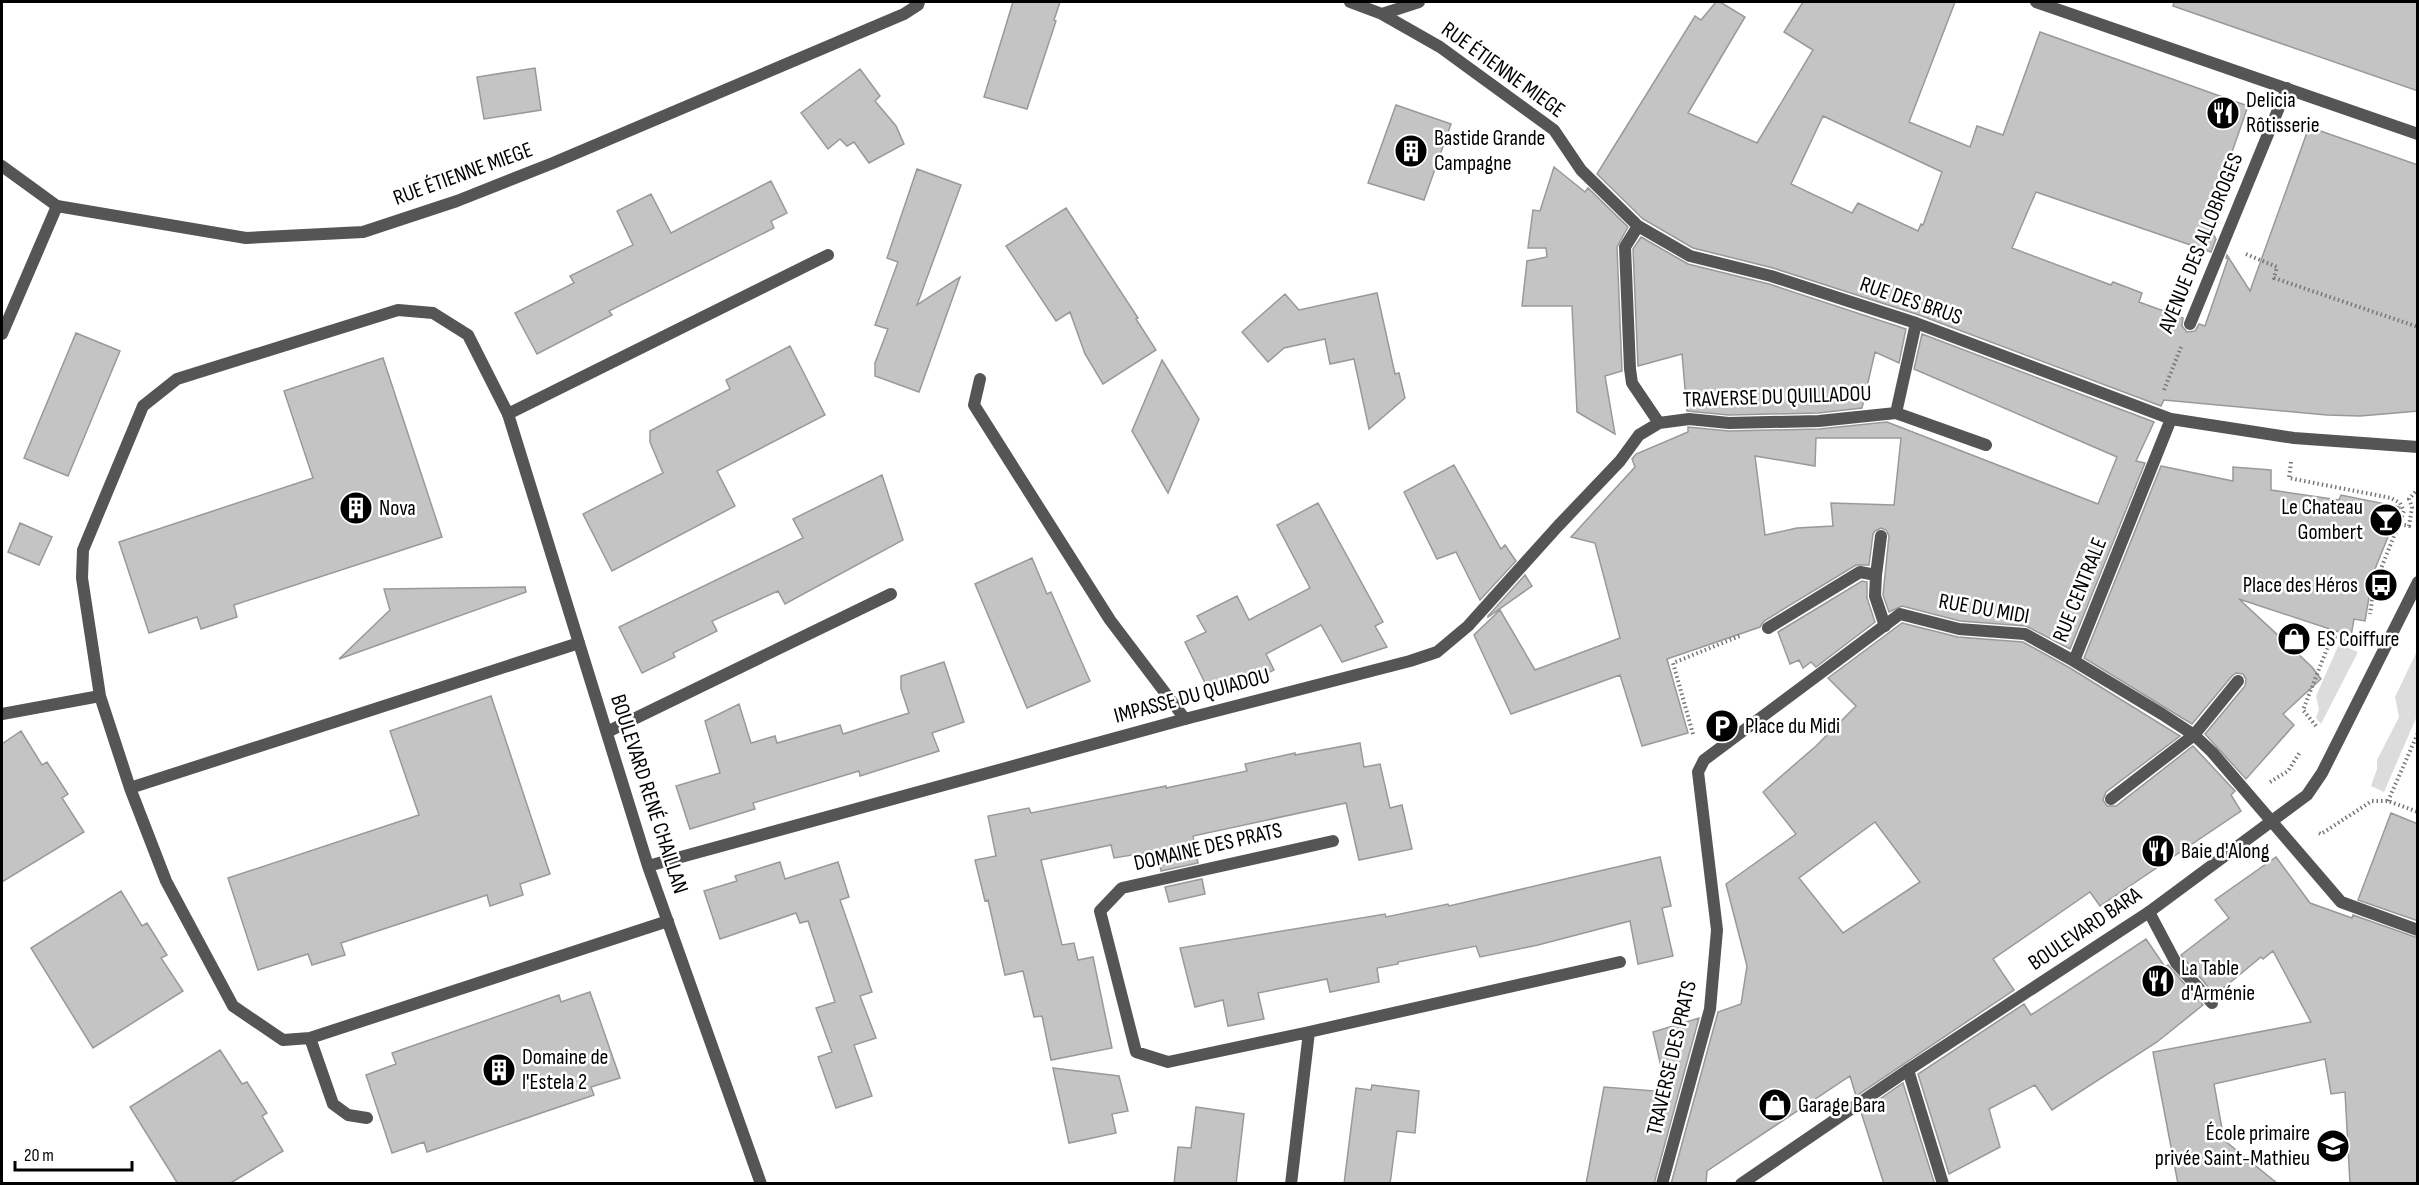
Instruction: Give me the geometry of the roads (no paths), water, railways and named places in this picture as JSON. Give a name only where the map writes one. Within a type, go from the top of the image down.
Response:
[{"type":"street","name":"RUE ÉTIENNE MIEGE","points":[[2,166],[57,206],[246,238],[363,232],[457,201],[553,163],[904,14],[919,2]]},
{"type":"street","name":"RUE ÉTIENNE MIEGE","points":[[1350,2],[1379,8],[1440,47],[1554,130],[1581,170],[1638,225]]},
{"type":"street","points":[[1379,8],[1419,2]]},
{"type":"street","points":[[2036,2],[2418,134]]},
{"type":"street","name":"AVENUE DES ALLOBROGES","points":[[2190,324],[2287,88]]},
{"type":"street","points":[[2,334],[57,206]]},
{"type":"street","points":[[1638,225],[1625,247],[1630,369],[1632,383],[1659,423]]},
{"type":"street","name":"RUE DES BRUS","points":[[1638,225],[1690,255],[1771,276],[1916,323],[2171,419]]},
{"type":"street","points":[[508,414],[828,255]]},
{"type":"street","name":"BOULEVARD RENÉ CHAILLAN","points":[[668,921],[310,1038],[282,1040],[233,1006],[166,881],[130,788],[100,696],[82,578],[83,550],[143,406],[177,379],[398,310],[433,313],[468,335],[508,414],[648,866],[668,921],[761,1184]]},
{"type":"street","points":[[1916,323],[1896,413],[1986,445]]},
{"type":"street","points":[[980,379],[974,405],[1110,620],[1185,719]]},
{"type":"street","name":"TRAVERSE DU QUILLADOU","points":[[1659,423],[1689,419],[1729,423],[1819,421],[1896,413]]},
{"type":"street","points":[[2171,419],[2294,438],[2418,447]]},
{"type":"street","name":"RUE CENTRALE","points":[[2171,419],[2074,661],[2194,735],[2341,902],[2418,930]]},
{"type":"street","name":"IMPASSE DU QUIADOU","points":[[648,866],[1437,652],[1468,626],[1558,525],[1620,461],[1639,435],[1659,423]]},
{"type":"street","points":[[1881,536],[1875,596],[1885,626]]},
{"type":"street","points":[[1768,628],[1860,572],[1876,575]]},
{"type":"street","name":"BOULEVARD BARA","points":[[1741,1184],[1908,1070],[2149,912],[2307,795],[2322,773],[2418,582]]},
{"type":"street","points":[[607,732],[891,594]]},
{"type":"street","name":"RUE DU MIDI","points":[[1701,764],[1793,692],[1900,614],[1959,629],[2025,634],[2074,661]]},
{"type":"street","points":[[130,788],[579,643]]},
{"type":"street","points":[[2111,799],[2194,735],[2238,681]]},
{"type":"street","points":[[2,714],[100,696]]},
{"type":"street","name":"TRAVERSE DES PRATS","points":[[1662,1184],[1710,1009],[1718,930],[1698,772],[1701,764]]},
{"type":"street","name":"DOMAINE DES PRATS","points":[[1334,841],[1122,888],[1100,911],[1136,1052],[1168,1062],[1620,962]]},
{"type":"street","points":[[2149,912],[2176,963],[2212,1003]]},
{"type":"street","points":[[1291,1184],[1310,1032]]},
{"type":"street","points":[[310,1038],[333,1104],[348,1115],[368,1118]]},
{"type":"street","points":[[1908,1070],[1943,1184]]},
{"type":"place","name":"Delicia Rôtisserie","points":[[2223,113]]},
{"type":"place","name":"Bastide Grande Campagne","points":[[1411,151]]},
{"type":"place","name":"Nova","points":[[356,508]]},
{"type":"place","name":"Le Chateau Gombert","points":[[2386,520]]},
{"type":"place","name":"Place des Héros","points":[[2381,585]]},
{"type":"place","name":"ES Coiffure","points":[[2294,639]]},
{"type":"place","name":"Place du Midi","points":[[1722,726]]},
{"type":"place","name":"Baie d'Along","points":[[2158,851]]},
{"type":"place","name":"La Table d'Arménie","points":[[2158,981]]},
{"type":"place","name":"Domaine de l'Estela 2","points":[[499,1070]]},
{"type":"place","name":"Garage Bara","points":[[1775,1105]]},
{"type":"place","name":"École primaire privée Saint-Mathieu","points":[[2333,1146]]}]
